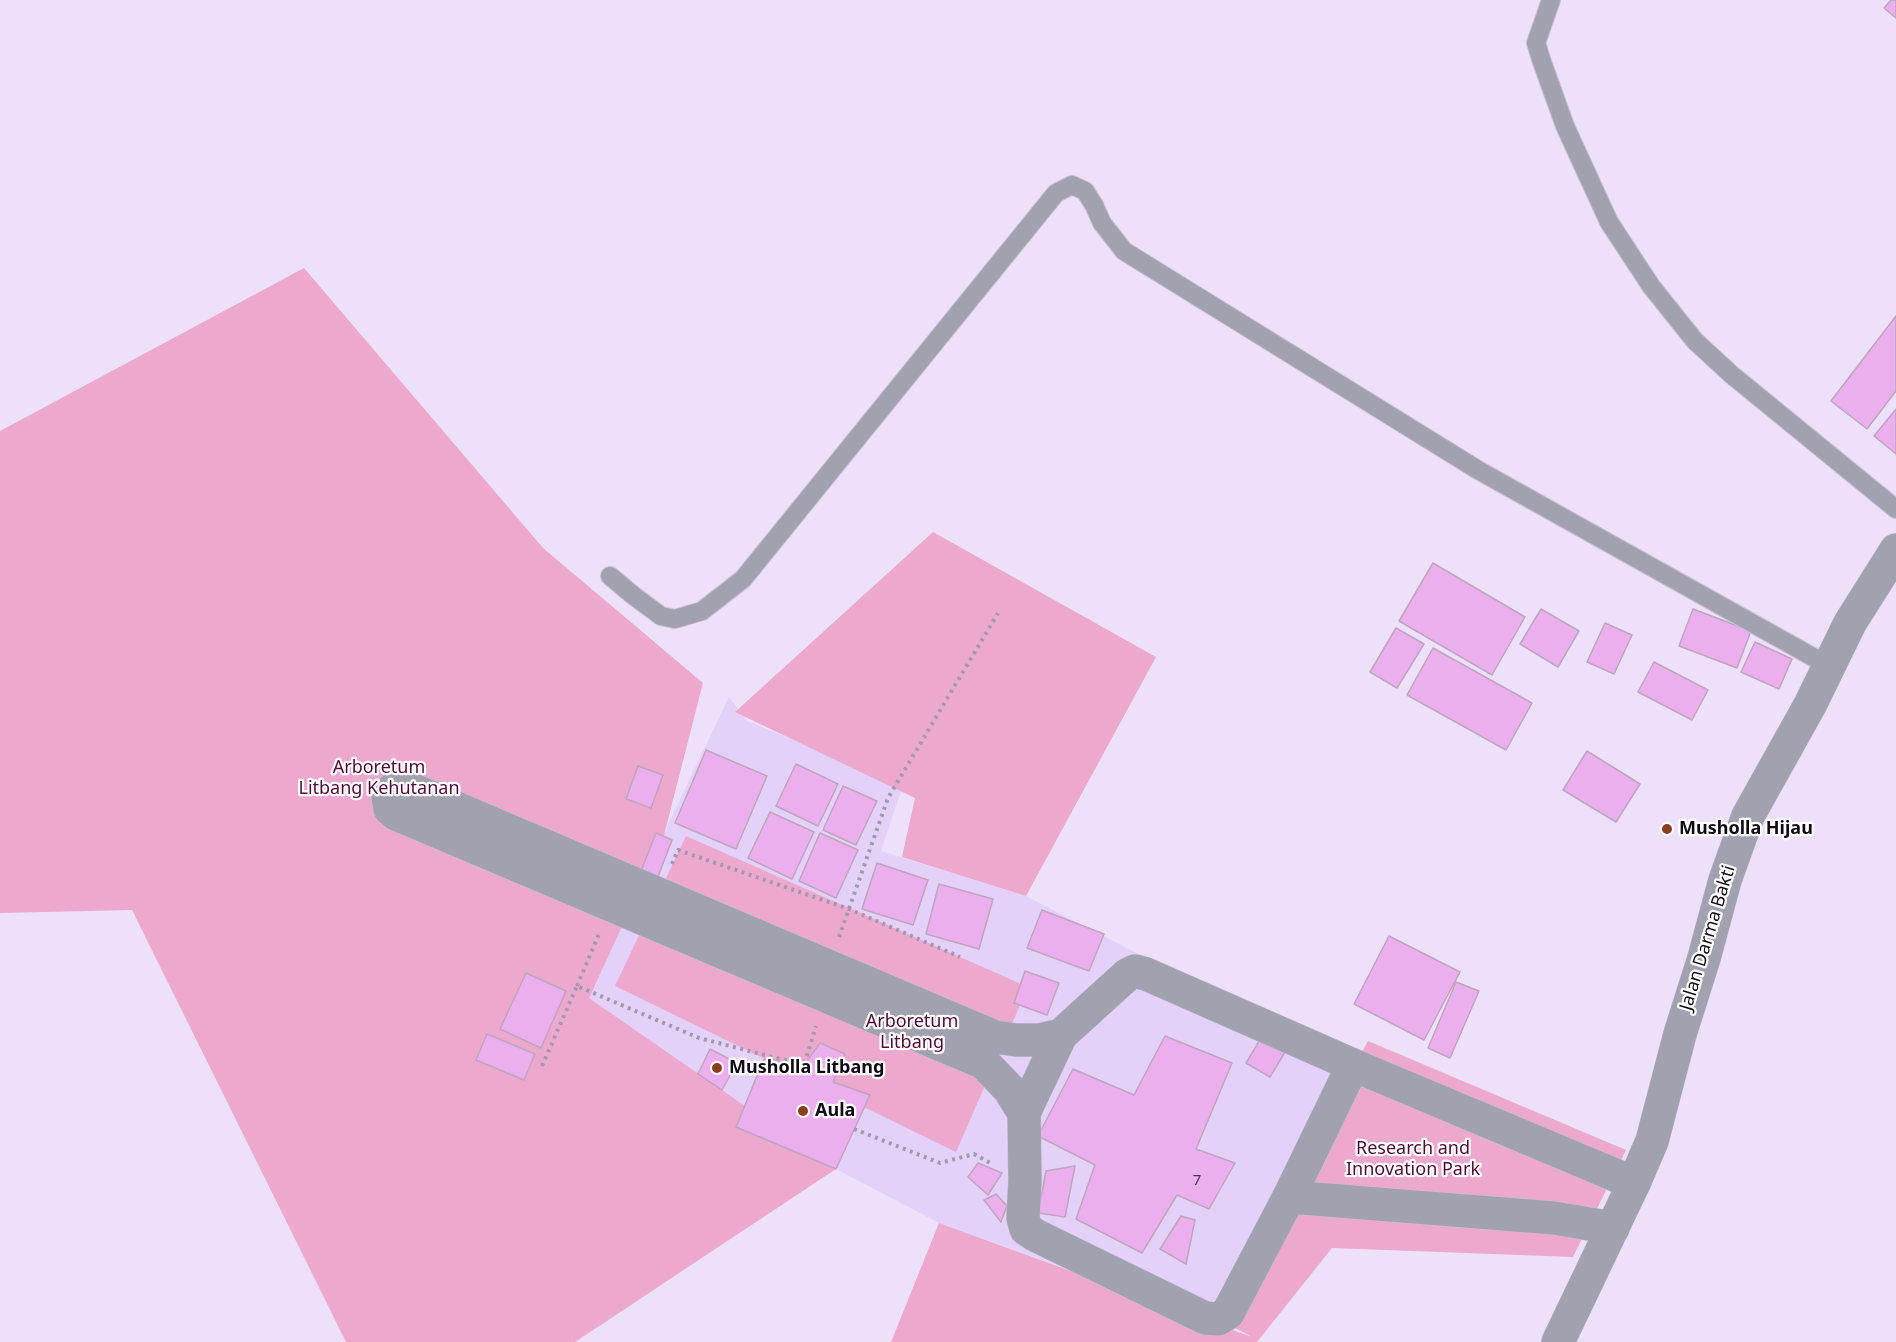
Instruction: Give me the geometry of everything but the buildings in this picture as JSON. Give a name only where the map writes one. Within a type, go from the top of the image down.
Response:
[{"type":"street","name":"Jalan Darma Bakti","points":[[1558,1342],[1652,1141],[1680,1034],[1735,848],[1748,816],[1850,623],[1896,550]]},
{"type":"street","points":[[631,903],[409,788],[399,786],[392,790],[388,798],[388,805],[396,814],[631,903],[827,981],[989,1050],[1024,1113]]},
{"type":"street","points":[[1353,1065],[1289,1197],[1228,1313],[1218,1319],[1205,1317],[1026,1229],[1023,1218],[1024,1113],[1061,1035],[1126,975],[1135,971],[1634,1183]]},
{"type":"street","points":[[989,1050],[1016,1040],[1039,1040],[1061,1035]]},
{"type":"street","points":[[1289,1197],[1554,1218],[1612,1228]]},
{"type":"lane","points":[[1551,0],[1536,43],[1542,62],[1565,126],[1609,222],[1651,286],[1695,341],[1732,375],[1896,509]]},
{"type":"lane","points":[[610,576],[661,616],[675,619],[702,611],[743,579],[1056,193],[1072,185],[1085,191],[1101,223],[1125,251],[1478,470],[1829,666]]},
{"type":"path","points":[[577,986],[699,1038],[804,1065],[849,909],[888,798],[998,613]]},
{"type":"path","points":[[678,850],[849,909],[960,957]]},
{"type":"path","points":[[542,1066],[577,986],[631,903]]},
{"type":"path","points":[[854,1129],[940,1163],[974,1154],[1025,1180]]},
{"type":"shaded area","points":[[729,697],[747,721],[903,785],[881,851],[1026,896],[1353,1065],[1289,1197],[1205,1318],[939,1223],[836,1169],[589,998],[416,759],[663,835]]},
{"type":"green space","name":"Arboretum Litbang Kehutanan","points":[[304,268],[543,548],[703,683],[664,835],[589,998],[836,1169],[575,1342],[346,1342],[132,910],[0,913],[0,431]]},
{"type":"green space","points":[[933,532],[1156,657],[1026,896],[902,857],[915,798],[735,712]]},
{"type":"green space","name":"Arboretum Litbang","points":[[686,836],[1028,987],[956,1152],[615,986]]},
{"type":"green space","name":"Research and Innovation Park","points":[[1368,1041],[1626,1150],[1573,1257],[1332,1248],[1257,1342],[891,1342],[939,1223],[1252,1337],[1218,1319]]},
{"type":"place","name":"Musholla Hijau","points":[[1667,829]]},
{"type":"place","name":"Musholla Litbang","points":[[717,1068]]},
{"type":"place","name":"Aula","points":[[803,1111]]}]
